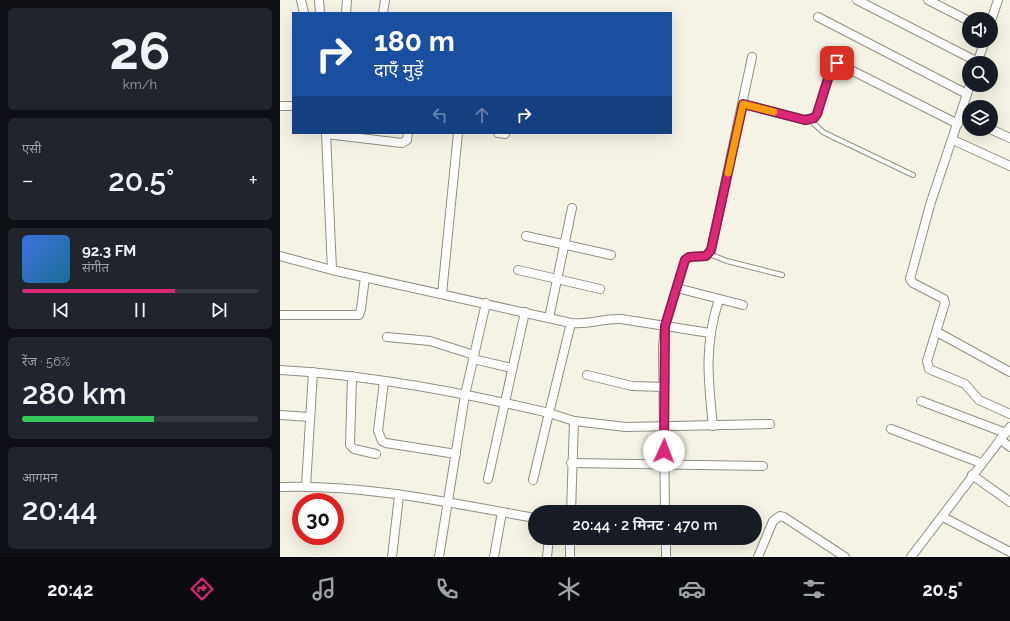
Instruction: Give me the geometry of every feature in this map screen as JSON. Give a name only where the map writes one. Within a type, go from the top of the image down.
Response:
[{"type":"street","points":[[301,0],[304,12]]},
{"type":"street","points":[[319,0],[320,12]]},
{"type":"street","points":[[346,12],[347,0]]},
{"type":"street","points":[[384,12],[385,0]]},
{"type":"street","points":[[857,0],[964,56]]},
{"type":"street","points":[[928,0],[962,17]]},
{"type":"street","points":[[994,12],[997,0]]},
{"type":"street","points":[[818,17],[968,94],[930,205],[921,242],[910,276],[913,283],[944,299],[937,332],[927,361],[929,369],[965,384],[978,400],[1010,414]]},
{"type":"street","points":[[665,505],[665,326],[685,260],[689,257],[702,257],[709,254],[743,104],[752,57]]},
{"type":"street","points":[[743,104],[810,120],[817,114],[832,66],[837,63],[958,124]]},
{"type":"street","points":[[280,106],[292,106]]},
{"type":"street","points":[[998,133],[1010,138]]},
{"type":"street","points":[[332,270],[326,134],[380,136],[405,143],[408,134]]},
{"type":"street","points":[[442,294],[458,134]]},
{"type":"street","points":[[953,140],[1010,166]]},
{"type":"street","points":[[549,318],[572,208]]},
{"type":"street","points":[[526,236],[611,255]]},
{"type":"street","points":[[280,256],[332,270],[571,323],[584,324],[611,318],[710,333]]},
{"type":"street","points":[[518,270],[600,289]]},
{"type":"street","points":[[280,316],[358,315],[361,309],[365,277]]},
{"type":"street","points":[[677,288],[743,305]]},
{"type":"street","points":[[713,426],[708,380],[710,333],[719,299]]},
{"type":"street","points":[[438,557],[465,395],[486,303]]},
{"type":"street","points":[[488,479],[524,312]]},
{"type":"street","points":[[533,480],[571,323]]},
{"type":"street","points":[[937,332],[1010,372]]},
{"type":"street","points":[[387,337],[430,341],[474,357],[512,368]]},
{"type":"street","points":[[280,370],[352,376],[465,395],[549,413],[574,422],[619,427],[770,424]]},
{"type":"street","points":[[306,486],[313,372]]},
{"type":"street","points":[[587,375],[632,386],[664,387]]},
{"type":"street","points":[[352,376],[350,446],[354,449],[376,454]]},
{"type":"street","points":[[384,382],[378,431],[382,441],[386,443],[456,454]]},
{"type":"street","points":[[911,557],[943,517],[981,463],[1008,430],[921,401]]},
{"type":"street","points":[[280,415],[310,417]]},
{"type":"street","points":[[571,505],[571,463],[574,422]]},
{"type":"street","points":[[891,429],[981,463]]},
{"type":"street","points":[[1000,439],[1010,447]]},
{"type":"street","points":[[571,463],[763,466]]},
{"type":"street","points":[[972,475],[1010,502]]},
{"type":"street","points":[[280,487],[306,486],[359,490],[447,501],[528,517]]},
{"type":"street","points":[[392,557],[399,496]]},
{"type":"street","points":[[494,557],[502,512]]},
{"type":"street","points":[[758,557],[773,521],[780,516],[784,517],[846,557]]},
{"type":"street","points":[[943,517],[1010,552]]},
{"type":"street","points":[[547,557],[549,545]]},
{"type":"street","points":[[570,545],[570,557]]},
{"type":"street","points":[[666,545],[666,557]]},
{"type":"street","points":[[661,557],[670,557]]},
{"type":"lane","points":[[810,120],[828,134],[913,175]]},
{"type":"lane","points":[[709,254],[727,261],[782,275]]},
{"type":"slow traffic","points":[[728,173],[743,104],[774,112]]},
{"type":"route","points":[[664,451],[665,326],[685,260],[689,257],[706,256],[711,250],[743,104],[810,120],[817,114],[832,66],[837,63]]}]
